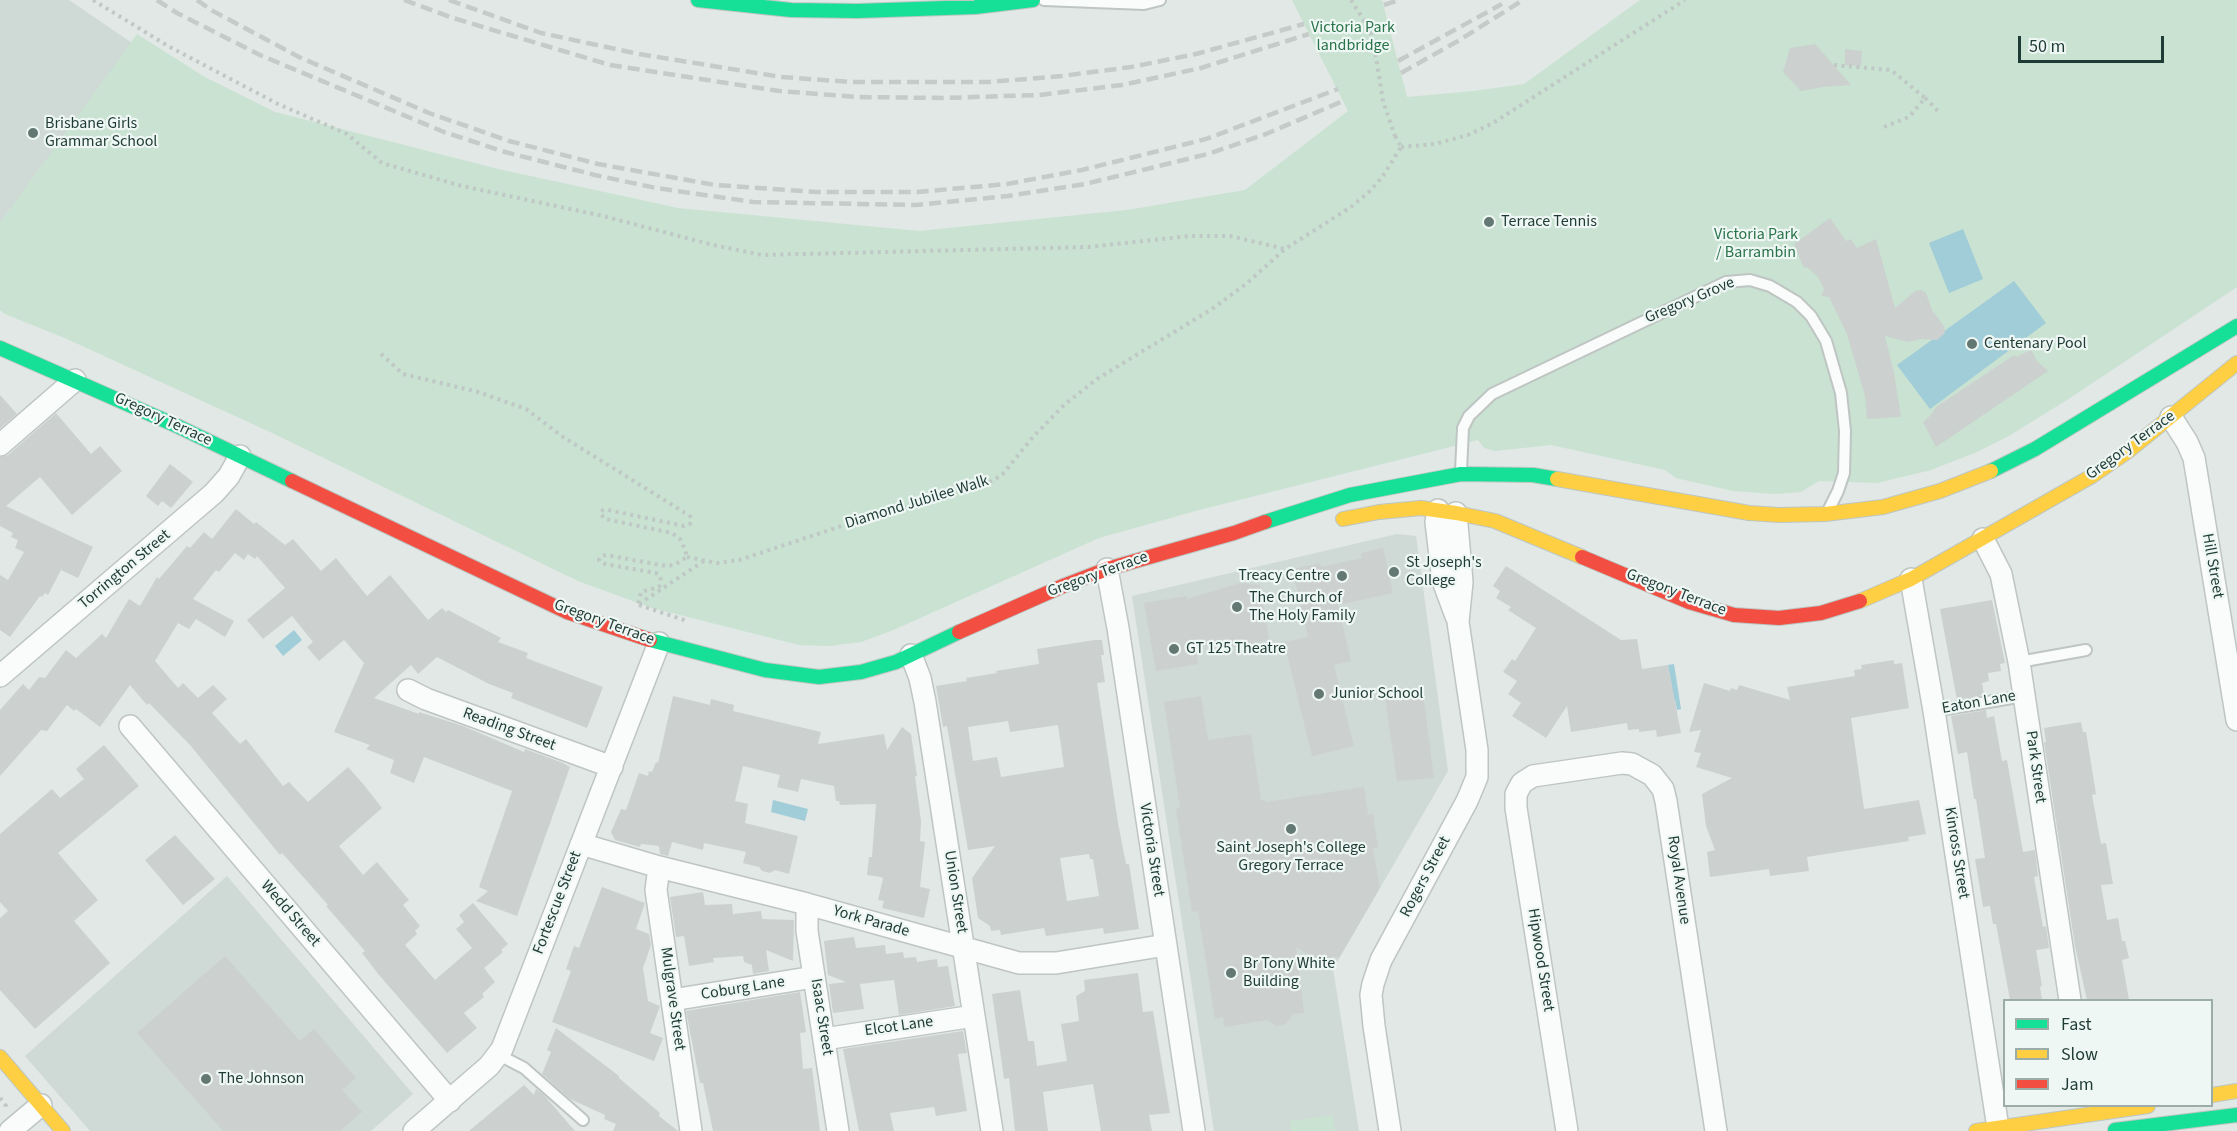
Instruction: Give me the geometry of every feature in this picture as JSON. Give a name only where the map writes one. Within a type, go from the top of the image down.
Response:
[{"type":"main road","points":[[698,0],[791,10],[857,11],[975,8],[1033,0]]},
{"type":"main road","name":"Gregory Terrace","points":[[0,348],[240,456],[538,599],[594,622],[659,644],[765,670],[819,677],[842,676],[877,669],[1107,569],[1234,533],[1350,495],[1461,474],[1521,474],[1749,513],[1825,514],[1883,507],[1971,480],[2035,449],[2151,386],[2237,326]]},
{"type":"main road","name":"Gregory Terrace","points":[[1334,521],[1450,502],[1689,602],[1734,615],[1779,618],[1821,612],[1865,600],[1911,579],[2092,476],[2127,452],[2168,413],[2237,363]]},
{"type":"main road","name":"Rogers Street","points":[[1450,502],[1461,474]]},
{"type":"main road","points":[[1505,487],[1514,477],[1521,474]]},
{"type":"main road","points":[[1507,512],[1515,528]]},
{"type":"main road","name":"Gregory Terrace","points":[[1234,533],[1279,532]]},
{"type":"main road","points":[[0,1057],[63,1131]]},
{"type":"main road","points":[[2213,1095],[2237,1091]]},
{"type":"main road","points":[[1976,1131],[2086,1110],[2132,1107]]},
{"type":"main road","points":[[2105,1131],[2133,1130],[2237,1115]]},
{"type":"street","points":[[0,445],[75,380]]},
{"type":"street","name":"Hill Street","points":[[2168,413],[2187,442],[2194,458],[2237,720]]},
{"type":"street","name":"Torrington Street","points":[[0,676],[214,494],[230,476],[240,456]]},
{"type":"street","name":"Rogers Street","points":[[1390,1131],[1374,1026],[1371,995],[1373,984],[1381,960],[1467,801],[1477,777],[1477,750],[1458,622],[1462,582],[1450,502]]},
{"type":"street","name":"Park Street","points":[[1983,539],[2001,574],[2019,662],[2070,999]]},
{"type":"street","name":"Victoria Street","points":[[1107,569],[1194,1131]]},
{"type":"street","name":"Kinross Street","points":[[1911,579],[1934,711],[1998,1128]]},
{"type":"street","name":"Fortescue Street","points":[[427,1127],[450,1101],[499,1055],[659,644]]},
{"type":"street","name":"Union Street","points":[[911,655],[920,678],[925,702],[992,1131]]},
{"type":"street","name":"Reading Street","points":[[408,690],[426,699],[612,767]]},
{"type":"street","name":"Wedd Street","points":[[130,726],[450,1101]]},
{"type":"street","name":"Royal Avenue","points":[[1517,789],[1526,779],[1542,773],[1622,763],[1632,764],[1652,775],[1663,789],[1716,1131]]},
{"type":"street","name":"Hipwood Street","points":[[1517,789],[1516,807],[1567,1131]]},
{"type":"street","name":"York Parade","points":[[581,844],[1019,963],[1056,963],[1166,945]]},
{"type":"street","name":"Mulgrave Street","points":[[659,867],[656,890],[691,1131]]},
{"type":"street","name":"Isaac Street","points":[[807,904],[807,931],[838,1131]]},
{"type":"street","name":"Coburg Lane","points":[[672,1000],[814,977]]},
{"type":"street","name":"Elcot Lane","points":[[824,1039],[974,1016]]},
{"type":"street","points":[[10,1131],[40,1105]]},
{"type":"lane","points":[[1044,0],[1144,4],[1160,0]]},
{"type":"lane","name":"Gregory Grove","points":[[1461,474],[1463,428],[1469,416],[1492,394],[1726,282],[1750,280],[1770,286],[1802,306],[1819,328],[1832,359],[1844,411],[1845,466],[1838,491],[1825,514]]},
{"type":"lane","points":[[2019,662],[2086,650]]},
{"type":"lane","name":"Eaton Lane","points":[[1934,711],[2024,696]]},
{"type":"lane","points":[[499,1055],[525,1068],[583,1120]]},
{"type":"path","points":[[93,0],[168,46],[278,104],[347,134],[382,163],[462,186],[603,216],[713,245],[762,255],[1088,247],[1190,236],[1230,236],[1285,249]]},
{"type":"path","points":[[1351,0],[1373,39],[1383,101],[1401,147],[1435,144],[1468,135],[1494,123],[1685,0]]},
{"type":"path","points":[[1834,65],[1891,70],[1938,111]]},
{"type":"path","points":[[1884,127],[1909,117],[1925,98]]},
{"type":"path","name":"Diamond Jubilee Walk","points":[[687,557],[717,563],[739,560],[863,519],[988,483],[1002,475],[1033,437],[1064,405],[1097,379],[1212,309],[1246,284],[1285,249],[1351,207],[1383,176],[1401,147]]},
{"type":"path","points":[[381,354],[403,374],[478,392],[526,409],[580,448],[690,516],[692,521],[687,526],[608,510],[600,513],[605,519],[672,533],[680,539],[687,557],[674,565],[666,566],[601,556],[599,560],[605,564],[660,576],[662,581],[659,587],[641,592],[638,605]]},
{"type":"path","points":[[638,605],[704,561]]},
{"type":"path","points":[[638,605],[687,621]]},
{"type":"shaded area","name":"Brisbane Girls Grammar School","points":[[0,0],[69,0],[132,43],[0,223]]},
{"type":"shaded area","name":"Saint Joseph's College Gregory Terrace","points":[[1397,534],[1416,536],[1448,771],[1333,969],[1359,1131],[1214,1131],[1132,596]]},
{"type":"shaded area","points":[[227,876],[413,1094],[371,1131],[90,1131],[25,1056]]},
{"type":"green space","name":"Victoria Park / Barrambin","points":[[1292,0],[1382,0],[1407,97],[1524,84],[1640,0],[2237,0],[2237,287],[2007,437],[1977,452],[1931,470],[1877,483],[1819,481],[1801,492],[1774,494],[1733,491],[1676,478],[1665,470],[1551,445],[1495,451],[1484,448],[1478,440],[1199,510],[1099,538],[891,631],[861,642],[829,646],[799,645],[652,608],[578,581],[270,432],[0,310],[0,223],[137,34],[203,76],[275,112],[498,169],[678,208],[919,231],[1127,210],[1245,190],[1348,111]]},
{"type":"green space","points":[[1333,1115],[1335,1131],[1291,1131],[1290,1121]]},
{"type":"water","points":[[1963,229],[1983,279],[1949,293],[1929,243]]},
{"type":"water","name":"Centenary Pool","points":[[2014,281],[2046,323],[1930,409],[1897,365]]},
{"type":"water","points":[[294,630],[302,640],[283,656],[275,646]]},
{"type":"water","points":[[1674,664],[1681,709],[1677,710],[1675,700],[1668,700],[1672,688],[1668,665]]},
{"type":"water","points":[[773,800],[808,809],[805,821],[771,812]]},
{"type":"building","points":[[1815,44],[1851,85],[1801,91],[1783,72],[1790,48]]},
{"type":"building","points":[[1845,49],[1862,51],[1861,66],[1845,65]]},
{"type":"building","points":[[1830,218],[1846,241],[1851,239],[1857,248],[1876,239],[1895,308],[1915,291],[1921,290],[1926,293],[1932,310],[1944,326],[1945,333],[1937,340],[1922,339],[1908,342],[1885,336],[1901,417],[1867,419],[1865,396],[1847,334],[1829,297],[1821,296],[1824,289],[1818,277],[1807,267],[1804,268],[1794,244]]},
{"type":"building","points":[[2031,350],[2037,361],[2048,371],[1936,447],[1923,422],[1936,407],[2014,355],[2016,357]]},
{"type":"building","points":[[0,395],[17,414],[0,428]]},
{"type":"building","points":[[56,413],[91,454],[100,446],[122,471],[72,515],[40,477],[6,506],[93,547],[78,578],[61,570],[48,595],[45,593],[42,597],[40,596],[10,637],[0,630],[0,575],[8,580],[24,552],[15,548],[18,540],[11,537],[13,533],[0,526],[0,457],[8,455]]},
{"type":"building","points":[[170,464],[193,482],[171,508],[162,501],[158,506],[146,496]]},
{"type":"building","points":[[236,509],[285,545],[293,539],[321,571],[336,558],[367,596],[390,575],[428,620],[442,608],[446,612],[448,610],[501,638],[498,642],[528,653],[526,658],[603,687],[587,728],[511,698],[513,693],[489,684],[437,657],[418,674],[411,665],[374,698],[463,726],[524,752],[525,749],[570,767],[517,916],[476,901],[488,891],[479,887],[512,791],[424,757],[414,783],[390,773],[394,760],[366,749],[370,745],[334,732],[364,663],[344,640],[319,661],[307,647],[313,642],[292,616],[263,639],[247,620],[285,588],[257,556],[255,559],[248,554],[244,560],[235,553],[219,572],[216,570],[193,599],[234,621],[225,637],[196,619],[189,629],[178,623],[155,661],[178,688],[183,683],[198,698],[213,685],[227,699],[212,713],[240,744],[246,739],[283,786],[289,782],[308,802],[348,767],[364,785],[382,808],[339,846],[363,875],[377,862],[409,900],[403,905],[420,926],[415,931],[417,934],[405,945],[435,980],[472,948],[456,929],[464,922],[459,915],[473,903],[508,944],[501,950],[503,952],[484,968],[495,982],[482,994],[484,997],[464,1013],[477,1028],[447,1053],[379,975],[362,953],[365,951],[326,906],[328,905],[282,853],[280,855],[190,745],[149,703],[147,705],[130,685],[100,727],[67,705],[47,731],[41,730],[0,776],[0,710],[23,684],[29,690],[39,677],[45,678],[66,650],[76,658],[102,634],[106,638],[129,599],[140,606],[157,577],[159,579],[187,546],[190,548],[204,532],[212,539]]},
{"type":"building","points":[[1383,548],[1393,593],[1338,605],[1351,661],[1334,665],[1354,746],[1312,756],[1284,642],[1308,637],[1292,569],[1320,563],[1321,567],[1362,558],[1361,553]]},
{"type":"building","points":[[1506,566],[1621,640],[1637,639],[1642,669],[1668,665],[1681,733],[1657,737],[1656,730],[1639,732],[1639,729],[1628,730],[1627,723],[1571,732],[1567,706],[1546,738],[1512,716],[1521,703],[1508,694],[1517,681],[1503,672],[1512,659],[1515,661],[1536,628],[1508,610],[1511,607],[1496,598],[1500,591],[1493,586]]},
{"type":"building","points":[[1240,583],[1260,585],[1269,639],[1243,647],[1195,646],[1198,664],[1156,671],[1144,603],[1187,596],[1187,599]]},
{"type":"building","points":[[1992,600],[2005,663],[2000,664],[2001,671],[1988,673],[1989,681],[1982,683],[1984,695],[1957,700],[1940,609]]},
{"type":"building","points":[[1102,640],[1104,655],[1101,655],[1105,682],[1097,683],[1118,823],[1126,864],[1129,864],[1139,929],[1104,934],[1103,928],[1046,936],[1044,928],[1001,935],[1000,930],[991,931],[990,926],[978,918],[972,878],[995,846],[968,850],[947,726],[943,727],[936,686],[967,681],[966,678],[997,673],[996,671],[1039,664],[1037,649]],"holes":[[[1008,721],[1010,732],[1058,725],[1064,767],[1001,777],[997,757],[973,761],[968,727]],[[1089,854],[1090,859],[1093,859],[1099,896],[1067,901],[1060,858]]]},
{"type":"building","points":[[1894,660],[1894,664],[1902,663],[1909,708],[1851,718],[1864,809],[1919,800],[1926,834],[1908,837],[1909,841],[1807,857],[1809,871],[1770,876],[1769,869],[1710,877],[1707,852],[1715,850],[1706,826],[1702,794],[1732,778],[1696,767],[1701,753],[1694,752],[1701,730],[1689,732],[1704,683],[1730,691],[1731,688],[1737,690],[1739,685],[1790,700],[1787,687],[1855,676],[1854,670],[1862,669],[1861,665]]},
{"type":"building","points":[[1423,693],[1434,778],[1397,781],[1385,698]]},
{"type":"building","points":[[673,696],[710,705],[711,699],[734,705],[733,711],[821,732],[818,744],[884,734],[887,750],[902,727],[911,734],[921,821],[920,841],[925,842],[920,887],[930,889],[924,918],[882,908],[884,901],[878,900],[883,879],[867,875],[869,857],[872,857],[876,804],[840,805],[839,801],[836,801],[834,786],[801,779],[798,792],[777,787],[780,775],[743,766],[735,801],[748,804],[745,823],[798,836],[789,874],[775,870],[770,873],[762,871],[759,867],[743,863],[746,852],[704,843],[703,850],[672,842],[668,856],[660,854],[659,846],[641,844],[640,847],[615,840],[611,832],[621,809],[626,810],[639,773],[648,776],[649,771],[652,772],[656,762],[658,763]]},
{"type":"building","points":[[1201,696],[1208,740],[1251,734],[1261,801],[1364,787],[1368,814],[1373,814],[1378,848],[1373,848],[1380,888],[1339,958],[1334,956],[1329,966],[1296,947],[1304,1013],[1293,1014],[1286,1024],[1276,1026],[1268,1020],[1224,1027],[1223,1017],[1215,1019],[1198,911],[1192,912],[1176,809],[1180,808],[1164,702]]},
{"type":"building","points":[[1986,710],[1987,718],[1994,716],[2002,761],[2007,760],[2023,852],[2035,850],[2038,876],[2034,877],[2049,948],[2036,950],[2042,999],[2010,999],[1996,924],[1993,924],[1990,906],[1983,907],[1975,859],[1985,858],[1967,752],[1958,754],[1951,716]]},
{"type":"building","points":[[2081,722],[2083,732],[2086,732],[2096,794],[2092,795],[2101,844],[2106,843],[2113,884],[2101,885],[2107,920],[2118,918],[2122,941],[2125,941],[2129,958],[2122,960],[2129,999],[2087,999],[2075,946],[2044,742],[2046,742],[2044,728]]},
{"type":"building","points":[[104,745],[139,786],[58,853],[98,900],[74,921],[110,963],[35,1029],[0,990],[0,918],[8,911],[0,902],[0,834],[52,789],[60,798],[84,779],[76,769]]},
{"type":"building","points":[[175,835],[215,879],[183,905],[145,860]]},
{"type":"building","points":[[602,887],[645,903],[636,929],[649,934],[651,945],[643,968],[648,1001],[660,1006],[650,1033],[663,1038],[654,1061],[552,1022],[571,971],[566,969],[574,946],[579,948]]},
{"type":"building","points":[[703,892],[705,905],[732,904],[733,914],[761,911],[762,919],[794,920],[793,961],[766,950],[769,971],[753,974],[752,965],[744,962],[743,956],[713,958],[714,962],[689,966],[684,936],[676,937],[670,897]]},
{"type":"building","points":[[854,937],[856,948],[885,945],[886,954],[903,952],[904,958],[916,957],[917,962],[937,959],[938,967],[948,966],[955,1006],[899,1015],[894,980],[860,984],[864,1009],[833,1013],[829,984],[846,982],[828,975],[824,941]]},
{"type":"building","points":[[225,956],[300,1041],[314,1029],[356,1078],[342,1090],[362,1112],[340,1131],[223,1131],[137,1033]]},
{"type":"building","points":[[1138,973],[1143,1012],[1153,1011],[1170,1113],[1149,1115],[1152,1131],[1101,1131],[1093,1084],[1043,1092],[1048,1131],[1015,1131],[1009,1078],[1004,1079],[992,994],[1020,990],[1028,1041],[1034,1041],[1037,1066],[1067,1061],[1061,1024],[1079,1021],[1076,996],[1085,991],[1084,980]]},
{"type":"building","points":[[800,992],[806,1032],[800,1033],[803,1069],[812,1068],[820,1131],[713,1131],[703,1083],[700,1083],[686,1011]]},
{"type":"building","points":[[556,1028],[619,1076],[660,1113],[659,1116],[678,1131],[613,1131],[616,1124],[604,1119],[605,1115],[570,1099],[542,1074],[551,1052],[547,1050]]},
{"type":"building","points":[[963,1031],[967,1053],[958,1054],[967,1111],[936,1116],[934,1107],[890,1113],[894,1131],[859,1131],[843,1049]]},
{"type":"building","points":[[524,1085],[534,1095],[536,1089],[543,1094],[575,1131],[469,1131]]},
{"type":"railway","points":[[157,0],[177,13],[260,55],[444,132],[505,152],[595,175],[656,188],[753,202],[916,205],[1008,196],[1085,184],[1208,154],[1266,134],[1343,101]]},
{"type":"railway","points":[[197,0],[211,10],[299,57],[429,113],[509,141],[598,164],[715,185],[816,192],[917,192],[1007,184],[1082,170],[1206,139],[1338,89]]},
{"type":"railway","points":[[404,0],[453,18],[610,65],[779,91],[858,97],[943,98],[1039,95],[1122,85],[1201,68],[1309,34]]},
{"type":"railway","points":[[449,0],[541,33],[639,54],[781,77],[851,82],[989,82],[1062,76],[1131,67],[1196,54],[1304,24]]},
{"type":"railway","points":[[1384,5],[1399,0]]},
{"type":"railway","points":[[1401,73],[1458,41],[1523,0]]},
{"type":"railway","points":[[1398,61],[1502,4]]},
{"type":"traffic: fast","points":[[698,0],[791,10],[857,11],[975,7],[1033,0]]},
{"type":"traffic: fast","points":[[1991,471],[2035,449],[2237,326]]},
{"type":"traffic: fast","points":[[0,348],[175,425],[292,481]]},
{"type":"traffic: fast","points":[[1265,522],[1350,495],[1461,474],[1533,475],[1557,479]]},
{"type":"traffic: fast","points":[[650,640],[765,670],[819,677],[861,672],[896,662],[959,632]]},
{"type":"traffic: fast","points":[[2115,1130],[2237,1115]]},
{"type":"traffic: slow","points":[[1860,601],[1911,579],[2092,476],[2127,452],[2237,363]]},
{"type":"traffic: slow","points":[[1557,479],[1749,513],[1779,515],[1825,514],[1883,507],[1940,491],[1991,471]]},
{"type":"traffic: slow","points":[[1343,519],[1379,512],[1421,508],[1456,513],[1495,521],[1582,557]]},
{"type":"traffic: slow","points":[[0,1057],[63,1131]]},
{"type":"traffic: slow","points":[[2213,1095],[2237,1091]]},
{"type":"traffic: slow","points":[[1976,1131],[2141,1107]]},
{"type":"traffic: jam","points":[[292,481],[567,612],[650,640]]},
{"type":"traffic: jam","points":[[959,632],[1107,569],[1265,522]]},
{"type":"traffic: jam","points":[[1582,557],[1689,602],[1734,615],[1779,618],[1821,613],[1860,601]]},
{"type":"place","name":"Brisbane Girls Grammar School","points":[[33,133]]},
{"type":"place","name":"Terrace Tennis","points":[[1489,222]]},
{"type":"place","name":"Centenary Pool","points":[[1972,344]]},
{"type":"place","name":"St Joseph's College","points":[[1394,572]]},
{"type":"place","name":"Treacy Centre","points":[[1342,576]]},
{"type":"place","name":"The Church of The Holy Family","points":[[1237,607]]},
{"type":"place","name":"GT 125 Theatre","points":[[1174,649]]},
{"type":"place","name":"Junior School","points":[[1319,694]]},
{"type":"place","name":"Saint Joseph's College Gregory Terrace","points":[[1291,829]]},
{"type":"place","name":"Br Tony White Building","points":[[1231,973]]},
{"type":"place","name":"The Johnson","points":[[206,1079]]},
{"type":"park label","name":"Victoria Park landbridge","points":[[1353,37]]}]
